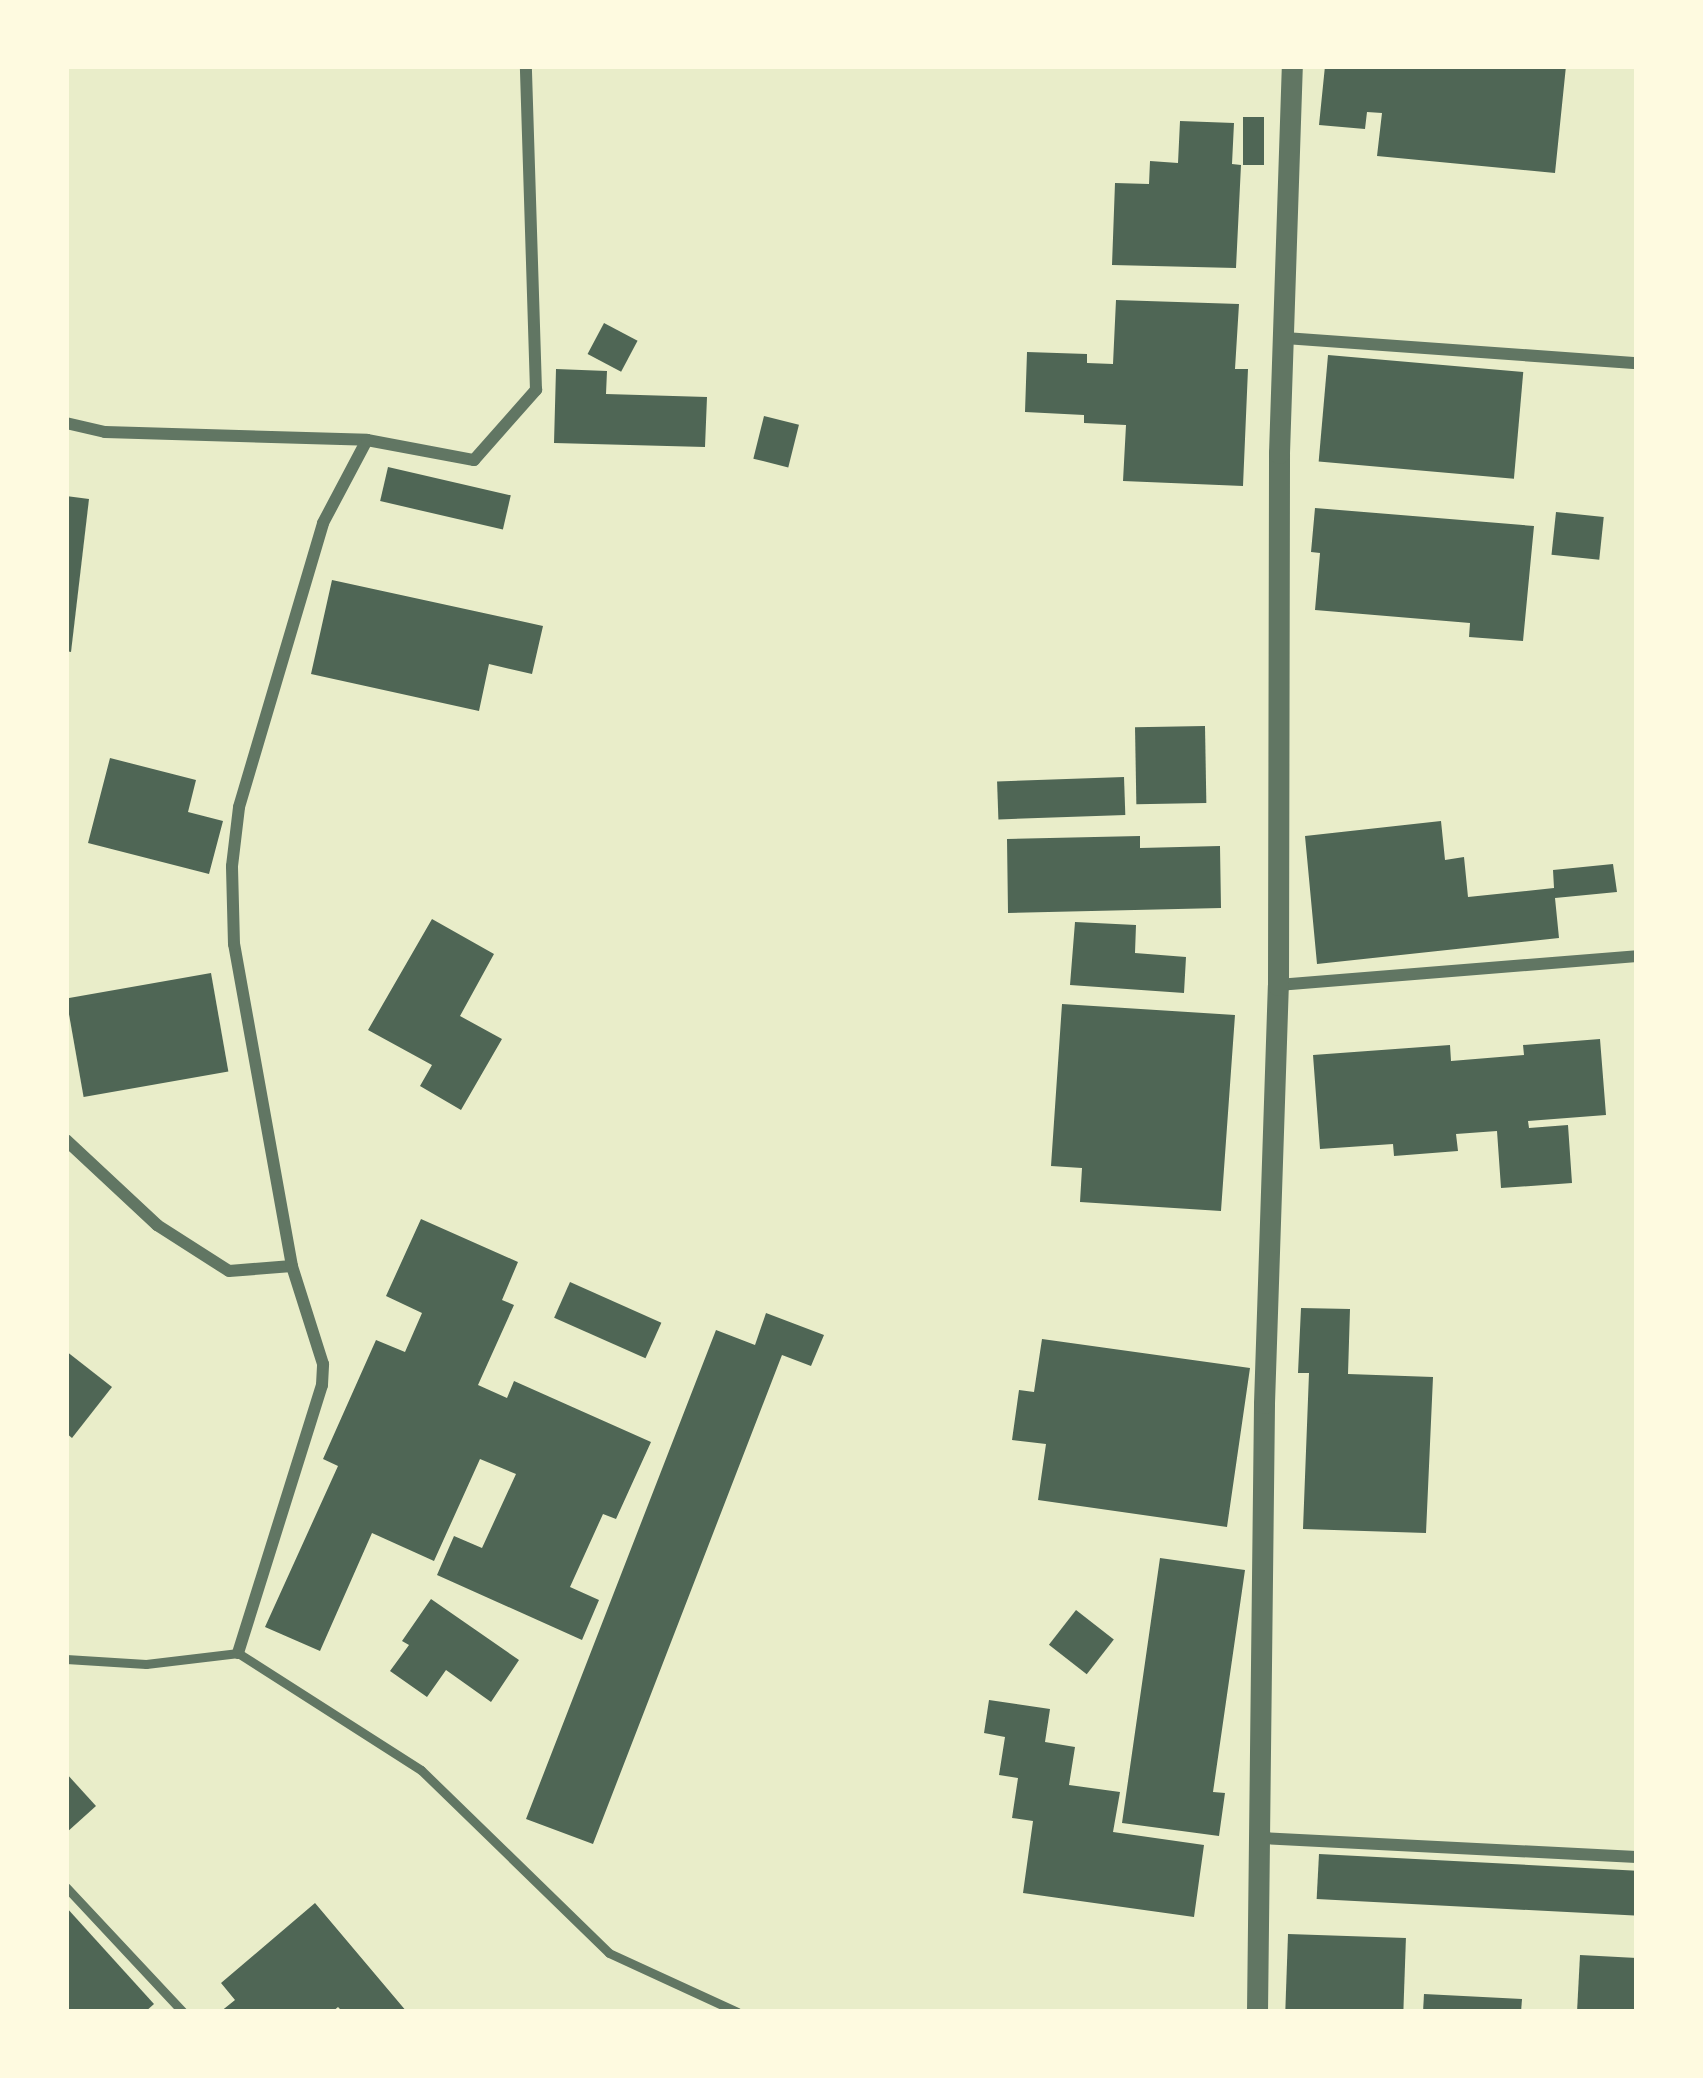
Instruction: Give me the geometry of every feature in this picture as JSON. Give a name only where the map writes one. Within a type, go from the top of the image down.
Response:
[{"type":"street","points":[[66,423],[105,432],[367,440],[475,460],[536,390],[526,66]]},
{"type":"street","points":[[1257,2012],[1264,1403],[1278,985],[1277,667],[1292,66]]},
{"type":"street","points":[[1286,338],[1637,363]]},
{"type":"street","points":[[238,1653],[322,1385],[323,1364],[292,1266],[233,944],[232,866],[239,807],[323,523],[367,440]]},
{"type":"street","points":[[1278,985],[1637,956]]},
{"type":"street","points":[[66,1140],[157,1225],[229,1271],[292,1266]]},
{"type":"street","points":[[1261,1838],[1637,1857]]},
{"type":"lane","points":[[66,1659],[146,1664],[238,1653],[422,1770],[609,1953],[737,2012]]},
{"type":"lane","points":[[66,1887],[183,2012]]},
{"type":"building","points":[[1325,66],[1566,66],[1555,173],[1377,156],[1382,113],[1367,112],[1365,129],[1319,125]]},
{"type":"building","points":[[1243,117],[1264,117],[1264,165],[1243,165]]},
{"type":"building","points":[[1180,121],[1234,123],[1232,164],[1241,165],[1236,268],[1112,265],[1115,183],[1149,184],[1150,161],[1178,163]]},
{"type":"building","points":[[1116,300],[1239,304],[1235,369],[1248,369],[1243,486],[1123,481],[1126,425],[1084,423],[1084,415],[1025,412],[1027,352],[1087,354],[1087,363],[1113,364]]},
{"type":"building","points":[[604,323],[638,341],[621,372],[588,354]]},
{"type":"building","points":[[1328,355],[1523,372],[1514,479],[1319,462]]},
{"type":"building","points":[[556,369],[607,371],[606,394],[707,397],[705,447],[554,443]]},
{"type":"building","points":[[764,416],[799,425],[788,467],[753,459]]},
{"type":"building","points":[[388,467],[511,495],[503,529],[380,501]]},
{"type":"building","points":[[66,496],[89,499],[71,652],[66,651]]},
{"type":"building","points":[[1315,508],[1534,526],[1523,641],[1469,637],[1470,623],[1315,610],[1320,553],[1311,552]]},
{"type":"building","points":[[1556,512],[1604,517],[1599,560],[1552,555]]},
{"type":"building","points":[[332,580],[543,626],[532,674],[489,664],[479,711],[311,674]]},
{"type":"building","points":[[1205,726],[1206,803],[1136,804],[1135,727]]},
{"type":"building","points":[[110,758],[196,780],[188,812],[223,821],[209,874],[88,843]]},
{"type":"building","points":[[1124,777],[1125,815],[998,819],[997,781]]},
{"type":"building","points":[[1441,821],[1445,860],[1464,857],[1468,897],[1554,888],[1553,870],[1613,864],[1617,892],[1555,898],[1559,938],[1317,964],[1305,836]]},
{"type":"building","points":[[1140,836],[1140,848],[1220,846],[1221,908],[1008,913],[1007,839]]},
{"type":"building","points":[[432,919],[494,954],[460,1016],[502,1039],[461,1110],[420,1086],[432,1065],[368,1030]]},
{"type":"building","points":[[1075,922],[1136,925],[1135,953],[1186,957],[1184,993],[1070,985]]},
{"type":"building","points":[[211,973],[228,1071],[84,1097],[66,999]]},
{"type":"building","points":[[1062,1004],[1235,1015],[1221,1211],[1080,1202],[1082,1168],[1051,1166]]},
{"type":"building","points":[[1600,1039],[1606,1115],[1528,1121],[1529,1128],[1568,1125],[1572,1183],[1501,1188],[1497,1131],[1456,1134],[1458,1151],[1394,1156],[1393,1144],[1320,1149],[1313,1055],[1450,1045],[1451,1061],[1524,1055],[1523,1045]]},
{"type":"building","points":[[421,1219],[518,1262],[502,1300],[514,1305],[478,1385],[507,1398],[514,1381],[651,1442],[616,1519],[603,1514],[570,1587],[599,1600],[582,1640],[437,1575],[454,1536],[482,1548],[516,1474],[480,1459],[434,1561],[372,1533],[320,1651],[265,1627],[338,1466],[323,1459],[376,1340],[405,1352],[422,1313],[386,1296]]},
{"type":"building","points":[[570,1282],[661,1323],[645,1358],[554,1318]]},
{"type":"building","points":[[1301,1308],[1350,1309],[1348,1374],[1433,1377],[1426,1533],[1303,1529],[1309,1373],[1298,1373]]},
{"type":"building","points":[[766,1313],[824,1335],[811,1366],[782,1355],[593,1844],[526,1819],[716,1330],[755,1345]]},
{"type":"building","points":[[1042,1339],[1250,1368],[1227,1527],[1038,1500],[1046,1444],[1012,1440],[1019,1390],[1034,1392]]},
{"type":"building","points":[[66,1351],[112,1387],[72,1438],[66,1433]]},
{"type":"building","points":[[1160,1558],[1245,1570],[1213,1792],[1225,1793],[1219,1836],[1122,1823]]},
{"type":"building","points":[[431,1599],[519,1660],[491,1702],[446,1670],[427,1697],[390,1671],[409,1645],[402,1641]]},
{"type":"building","points":[[1076,1610],[1114,1640],[1087,1674],[1049,1645]]},
{"type":"building","points":[[989,1700],[1050,1709],[1045,1742],[1075,1747],[1069,1785],[1120,1792],[1113,1832],[1204,1845],[1194,1917],[1023,1893],[1033,1821],[1012,1818],[1018,1778],[999,1775],[1005,1737],[984,1733]]},
{"type":"building","points":[[66,1773],[96,1806],[66,1833]]},
{"type":"building","points":[[1319,1854],[1637,1871],[1634,1916],[1317,1899]]},
{"type":"building","points":[[315,1903],[407,2012],[343,2012],[338,2007],[332,2012],[220,2012],[235,2000],[221,1983]]},
{"type":"building","points":[[66,1907],[154,2004],[145,2012],[66,2012]]},
{"type":"building","points":[[1288,1934],[1406,1938],[1403,2012],[1285,2012]]},
{"type":"building","points":[[1580,1955],[1637,1958],[1634,2012],[1577,2012]]},
{"type":"building","points":[[1424,1994],[1522,1999],[1521,2012],[1423,2012]]}]
